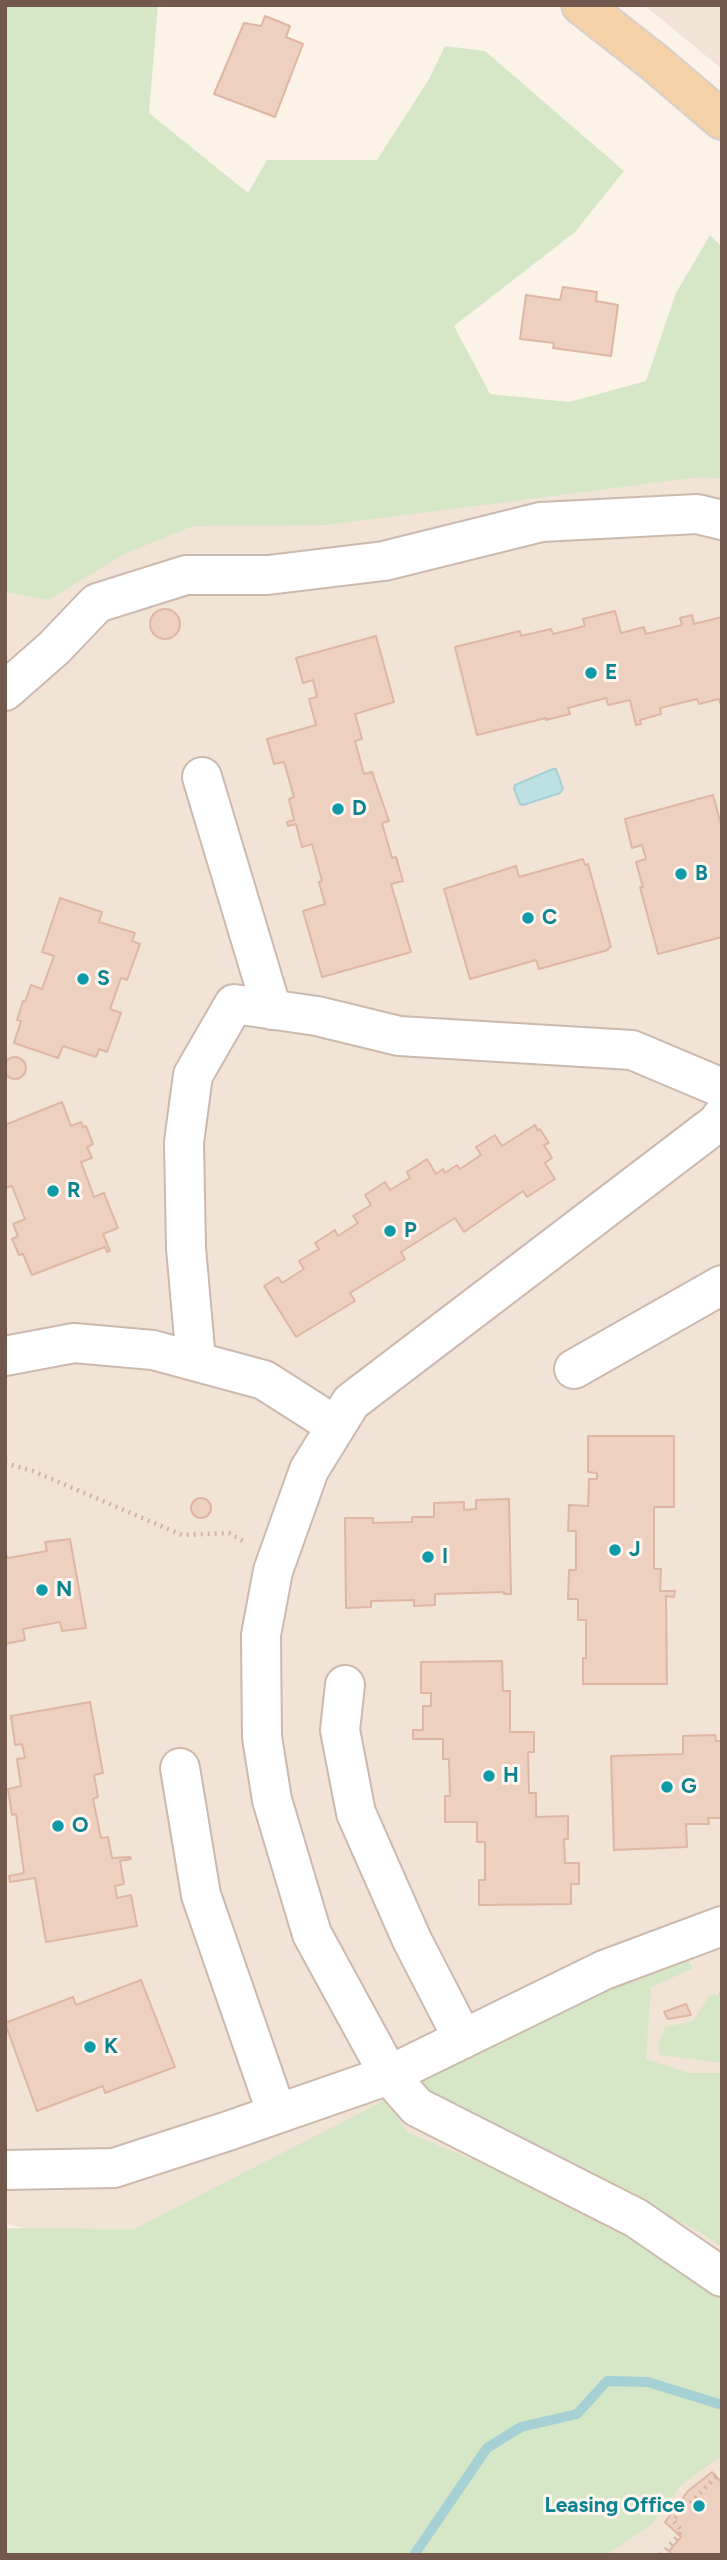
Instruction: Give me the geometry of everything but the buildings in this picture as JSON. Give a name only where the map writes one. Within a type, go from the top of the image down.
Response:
[{"type":"main road","points":[[581,5],[722,120]]},
{"type":"lane","points":[[5,691],[54,648],[97,603],[186,575],[268,575],[384,561],[541,522],[696,513],[722,520]]},
{"type":"lane","points":[[202,777],[272,1010]]},
{"type":"lane","points":[[196,1361],[186,1248],[184,1142],[193,1075],[234,1004],[317,1016],[399,1036],[632,1050],[722,1088]]},
{"type":"lane","points":[[722,1116],[717,1123],[351,1402],[309,1470],[273,1571],[261,1635],[262,1737],[272,1800],[312,1934],[389,2075],[417,2107],[636,2218],[722,2277]]},
{"type":"lane","points":[[574,1369],[722,1285]]},
{"type":"lane","points":[[5,1356],[74,1343],[153,1350],[264,1380],[336,1426]]},
{"type":"lane","points":[[345,1685],[341,1730],[356,1813],[412,1940],[463,2039]]},
{"type":"lane","points":[[180,1768],[201,1895],[277,2114]]},
{"type":"lane","points":[[5,2170],[114,2168],[277,2114],[389,2075],[604,1970],[722,1926]]},
{"type":"path","points":[[5,1463],[33,1471],[182,1535],[229,1533],[247,1544],[273,1571]]},
{"type":"path","points":[[662,2555],[682,2531],[673,2520],[716,2477],[722,2475]]},
{"type":"shaded area","points":[[644,5],[722,5],[722,69]]},
{"type":"shaded area","points":[[722,456],[722,2555],[461,2555],[402,2306],[5,2224],[5,514]]},
{"type":"green space","points":[[5,5],[158,5],[149,113],[248,193],[267,160],[377,160],[429,79],[445,46],[485,51],[624,171],[575,232],[454,326],[490,394],[569,402],[646,381],[676,293],[710,235],[722,247],[722,479],[701,477],[327,525],[193,526],[126,553],[48,600],[5,592]]},
{"type":"green space","points":[[687,1954],[692,1969],[651,1987],[646,2059],[689,2073],[722,2073],[722,2247],[698,2231],[423,2096],[407,2079]]},
{"type":"green space","points":[[710,1995],[722,1995],[722,2063],[660,2055],[658,2045],[665,2027],[693,2021]]},
{"type":"green space","points":[[385,2100],[407,2132],[631,2227],[722,2287],[722,2455],[680,2486],[652,2524],[606,2555],[5,2555],[5,2228],[134,2229]]},
{"type":"water","points":[[556,769],[563,789],[560,793],[520,804],[515,785]]},
{"type":"waterway","points":[[414,2555],[487,2448],[521,2427],[577,2414],[607,2381],[648,2382],[722,2405]]},
{"type":"place","name":"E","points":[[591,673]]},
{"type":"place","name":"D","points":[[338,809]]},
{"type":"place","name":"B","points":[[681,874]]},
{"type":"place","name":"C","points":[[528,918]]},
{"type":"place","name":"S","points":[[83,979]]},
{"type":"place","name":"R","points":[[53,1191]]},
{"type":"place","name":"P","points":[[390,1231]]},
{"type":"place","name":"J","points":[[615,1550]]},
{"type":"place","name":"I","points":[[428,1557]]},
{"type":"place","name":"N","points":[[42,1590]]},
{"type":"place","name":"H","points":[[489,1776]]},
{"type":"place","name":"G","points":[[667,1787]]},
{"type":"place","name":"O","points":[[58,1826]]},
{"type":"place","name":"K","points":[[90,2047]]},
{"type":"place","name":"Leasing Office","points":[[699,2506]]}]
